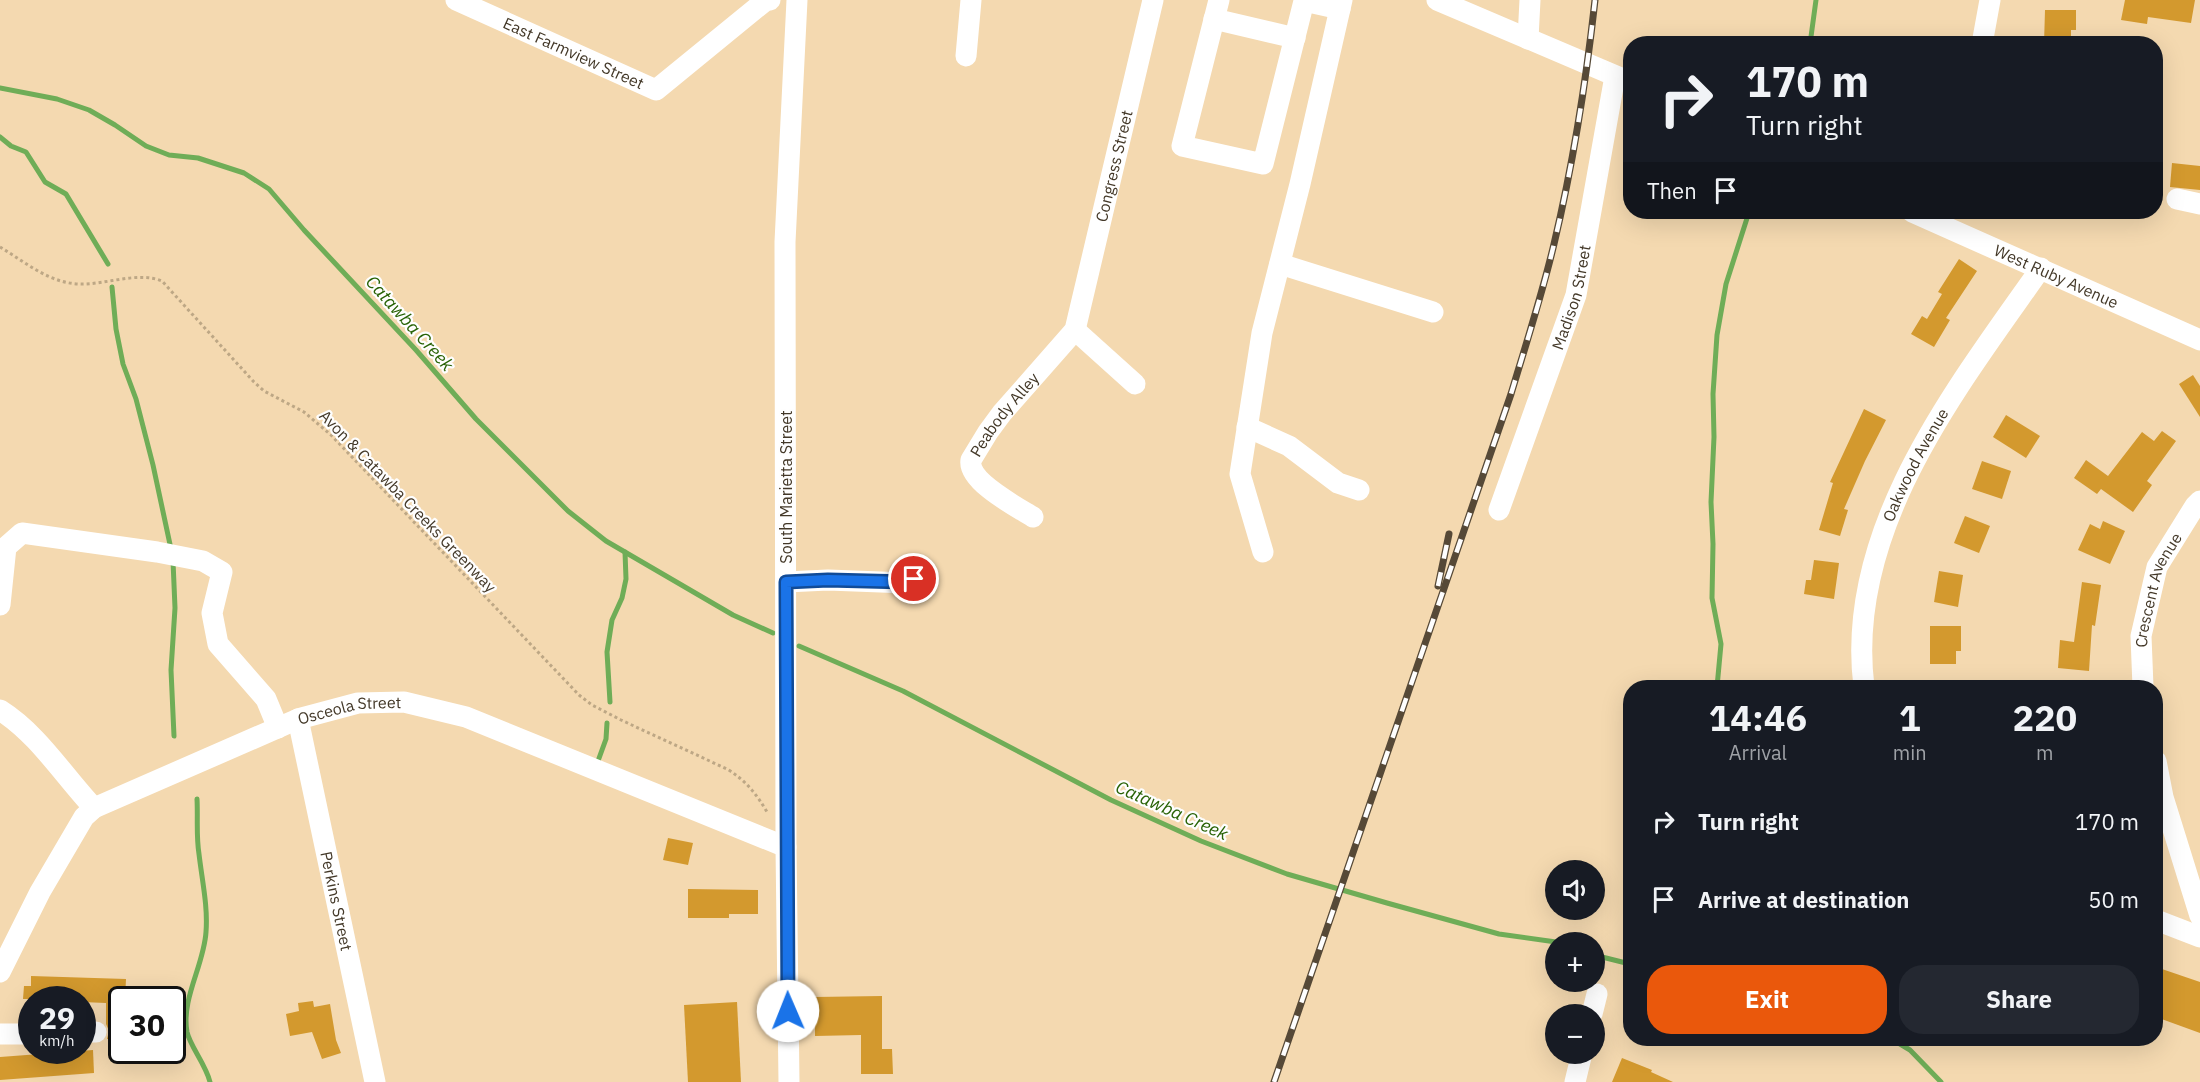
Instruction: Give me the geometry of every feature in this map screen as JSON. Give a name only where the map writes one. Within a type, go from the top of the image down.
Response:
[{"type":"street","name":"East Farmview Street","points":[[456,0],[656,90],[765,1],[770,0]]},
{"type":"street","name":"South Marietta Street","points":[[789,1082],[786,846],[785,242],[797,0]]},
{"type":"street","points":[[966,56],[971,0]]},
{"type":"street","name":"Congress Street","points":[[1075,330],[1153,0]]},
{"type":"street","points":[[1437,0],[1623,79]]},
{"type":"street","points":[[1528,39],[1530,0]]},
{"type":"street","points":[[1983,36],[1990,0]]},
{"type":"street","points":[[1263,552],[1240,474],[1262,333],[1341,5],[1304,1],[1263,164],[1182,146],[1217,10],[1294,39]]},
{"type":"street","name":"Madison Street","points":[[1498,510],[1576,295],[1623,79]]},
{"type":"street","points":[[2177,199],[2200,204]]},
{"type":"street","name":"West Ruby Avenue","points":[[1944,219],[2041,268],[2200,340]]},
{"type":"street","points":[[1280,264],[1433,312]]},
{"type":"street","name":"Oakwood Avenue","points":[[1863,680],[1862,628],[1866,594],[1891,512],[1918,451],[1947,402],[2041,268]]},
{"type":"street","points":[[1075,330],[1135,384]]},
{"type":"street","name":"Peabody Alley","points":[[1033,517],[976,477],[970,466],[971,460],[1002,413],[1075,330]]},
{"type":"street","points":[[1247,427],[1288,446],[1338,483],[1359,490]]},
{"type":"street","name":"Crescent Avenue","points":[[2143,680],[2141,636],[2157,567],[2200,501]]},
{"type":"street","points":[[0,605],[6,547],[22,533],[157,552],[203,561],[222,572],[212,614],[218,644],[266,699],[278,728]]},
{"type":"street","points":[[786,582],[828,580],[907,582],[914,579],[917,567]]},
{"type":"street","name":"Osceola Street","points":[[0,972],[40,892],[84,817],[94,808],[298,719],[358,703],[404,702],[456,715],[786,846]]},
{"type":"street","points":[[0,710],[33,736],[71,784],[94,808]]},
{"type":"street","name":"Perkins Street","points":[[298,719],[375,1082]]},
{"type":"street","points":[[2163,797],[2200,916]]},
{"type":"street","points":[[2163,923],[2200,938]]},
{"type":"street","points":[[1575,1082],[1579,1064]]},
{"type":"path","name":"Avon & Catawba Creeks Greenway","points":[[0,248],[33,268],[65,283],[94,284],[133,278],[154,278],[162,281],[259,387],[299,409],[331,435],[579,695],[592,705],[621,720],[727,769],[741,778],[755,792],[767,812],[786,818]]},
{"type":"building","points":[[2125,0],[2195,0],[2191,23],[2148,17],[2147,24],[2121,20]]},
{"type":"building","points":[[2045,10],[2076,10],[2076,30],[2071,30],[2071,36],[2044,36]]},
{"type":"building","points":[[2172,163],[2200,166],[2200,190],[2170,187]]},
{"type":"building","points":[[1959,259],[1977,271],[1946,318],[1950,320],[1934,347],[1911,334],[1922,316],[1927,319],[1942,294],[1938,292]]},
{"type":"building","points":[[2193,375],[2200,386],[2200,417],[2179,384]]},
{"type":"building","points":[[1864,409],[1886,420],[1844,509],[1848,510],[1840,536],[1819,530],[1833,483],[1830,482]]},
{"type":"building","points":[[2006,415],[2040,436],[2026,458],[1993,437]]},
{"type":"building","points":[[2162,431],[2176,441],[2147,481],[2152,485],[2133,512],[2101,489],[2097,494],[2074,478],[2086,460],[2108,476],[2142,432],[2154,441]]},
{"type":"building","points":[[1982,461],[2011,471],[2002,499],[1972,489]]},
{"type":"building","points":[[1965,516],[1990,526],[1979,553],[1954,543]]},
{"type":"building","points":[[2103,521],[2125,531],[2110,564],[2078,550],[2090,524],[2100,529]]},
{"type":"building","points":[[1814,560],[1839,563],[1834,599],[1804,594],[1806,580],[1811,580]]},
{"type":"building","points":[[1939,571],[1963,575],[1958,607],[1934,602]]},
{"type":"building","points":[[2082,582],[2101,585],[2095,626],[2092,625],[2089,671],[2058,668],[2060,640],[2074,642]]},
{"type":"building","points":[[1930,626],[1961,626],[1961,651],[1956,651],[1956,664],[1930,664]]},
{"type":"building","points":[[668,838],[693,843],[688,865],[663,860]]},
{"type":"building","points":[[688,889],[758,890],[758,914],[729,914],[729,918],[688,918]]},
{"type":"building","points":[[2163,969],[2200,982],[2200,1033],[2163,1020]]},
{"type":"building","points":[[31,976],[126,979],[126,986],[108,986],[108,1029],[106,1003],[96,1003],[96,986],[31,986]]},
{"type":"building","points":[[882,996],[882,1049],[892,1049],[893,1074],[861,1074],[861,1035],[815,1036],[815,997]]},
{"type":"building","points":[[313,1001],[314,1007],[330,1004],[336,1040],[341,1053],[322,1059],[312,1032],[290,1036],[286,1014],[299,1011],[298,1003]]},
{"type":"building","points":[[737,1002],[741,1082],[688,1082],[684,1005]]},
{"type":"building","points":[[18,1056],[18,1064],[94,1064],[94,1073],[0,1080],[0,1057]]},
{"type":"building","points":[[1622,1058],[1652,1070],[1651,1072],[1673,1082],[1612,1082]]},
{"type":"waterway","points":[[1811,36],[1816,0]]},
{"type":"waterway","name":"Catawba Creek","points":[[0,88],[57,99],[89,110],[146,146],[169,155],[198,158],[244,173],[269,189],[476,419],[568,511],[606,541],[733,615],[773,633]]},
{"type":"waterway","points":[[0,137],[11,146],[26,152],[45,182],[66,194],[108,264]]},
{"type":"waterway","points":[[1718,680],[1721,644],[1712,598],[1713,394],[1717,335],[1726,284],[1747,219]]},
{"type":"waterway","points":[[112,287],[116,329],[123,364],[136,399],[171,549]]},
{"type":"waterway","points":[[610,702],[607,652],[612,620],[622,598],[626,579],[625,552]]},
{"type":"waterway","points":[[173,561],[175,608],[171,670],[174,736]]},
{"type":"waterway","name":"Catawba Creek","points":[[799,646],[903,691],[1111,800],[1201,841],[1287,874],[1387,903],[1499,934],[1545,940]]},
{"type":"waterway","points":[[598,761],[606,739],[607,723]]},
{"type":"waterway","points":[[197,799],[206,932],[187,1007],[186,1020],[187,1032],[210,1082]]},
{"type":"waterway","name":"Catawba Creek","points":[[1605,958],[1623,962]]},
{"type":"waterway","name":"Catawba Creek","points":[[1903,1046],[1941,1082]]},
{"type":"railway","points":[[1274,1082],[1511,394],[1534,319],[1561,214],[1573,153],[1595,0]]},
{"type":"railway","points":[[1438,586],[1449,534]]},
{"type":"route","points":[[788,1011],[786,582],[828,580],[907,582],[914,579]]}]
